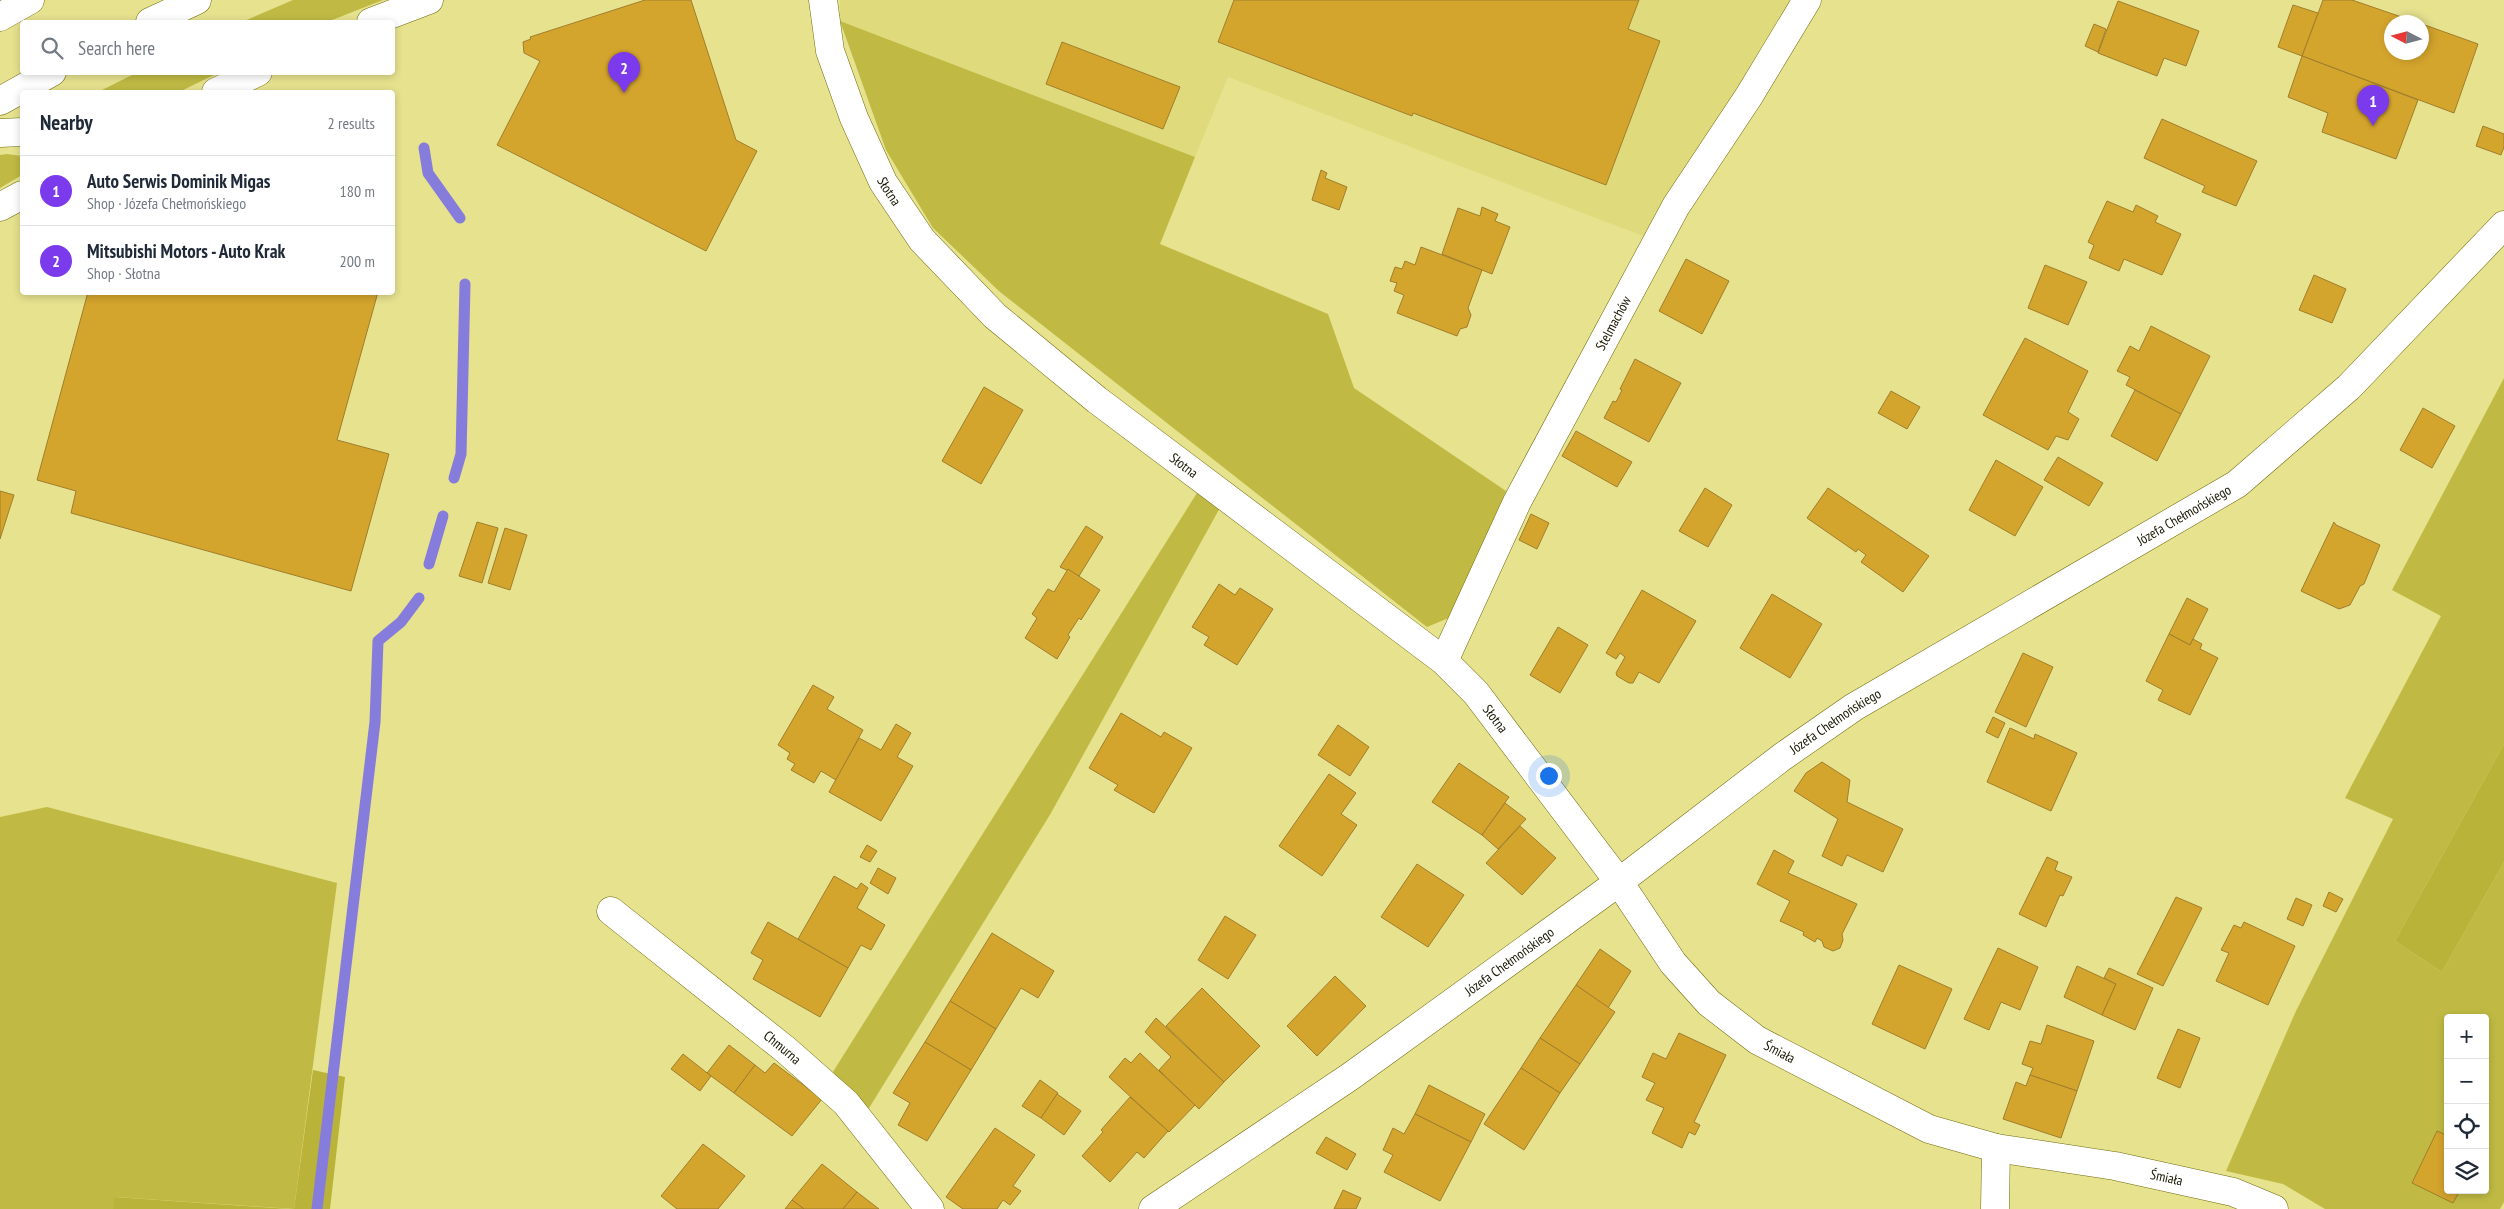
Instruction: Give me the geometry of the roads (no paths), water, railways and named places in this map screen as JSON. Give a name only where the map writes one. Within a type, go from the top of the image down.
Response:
[{"type":"street","points":[[0,16],[30,0]]},
{"type":"street","points":[[154,20],[197,0]]},
{"type":"street","points":[[376,20],[428,0]]},
{"type":"street","name":"Słotna","points":[[823,0],[830,51],[854,118],[883,182],[922,240],[995,316],[1097,400],[1444,661],[1476,692],[1619,882]]},
{"type":"street","name":"Stelmachów","points":[[1444,661],[1517,502],[1676,206],[1749,96],[1808,0]]},
{"type":"street","points":[[0,101],[47,75]]},
{"type":"street","points":[[220,90],[252,75]]},
{"type":"street","points":[[0,133],[20,132]]},
{"type":"street","points":[[0,207],[20,195]]},
{"type":"street","name":"Józefa Chełmońskiego","points":[[1153,1209],[1351,1076],[1619,882],[1712,809],[1854,707],[2237,484],[2348,387],[2504,225]]},
{"type":"street","name":"Śmiała","points":[[1619,882],[1672,963],[1709,1003],[1757,1040],[1928,1129],[1996,1148],[2124,1168],[2233,1192],[2274,1209]]},
{"type":"street","name":"Chmurna","points":[[611,911],[786,1050],[846,1103],[930,1209]]},
{"type":"street","points":[[1995,1209],[1996,1148]]},
{"type":"waterway","points":[[424,148],[428,173],[460,218]]},
{"type":"waterway","points":[[454,478],[461,454],[465,284]]},
{"type":"waterway","points":[[429,564],[443,516]]},
{"type":"waterway","points":[[317,1209],[375,722],[378,641],[401,622],[419,598]]},
{"type":"place","name":"Mitsubishi Motors - Auto Krak","points":[[624,93]]},
{"type":"place","name":"Auto Serwis Dominik Migas","points":[[2373,126]]}]
